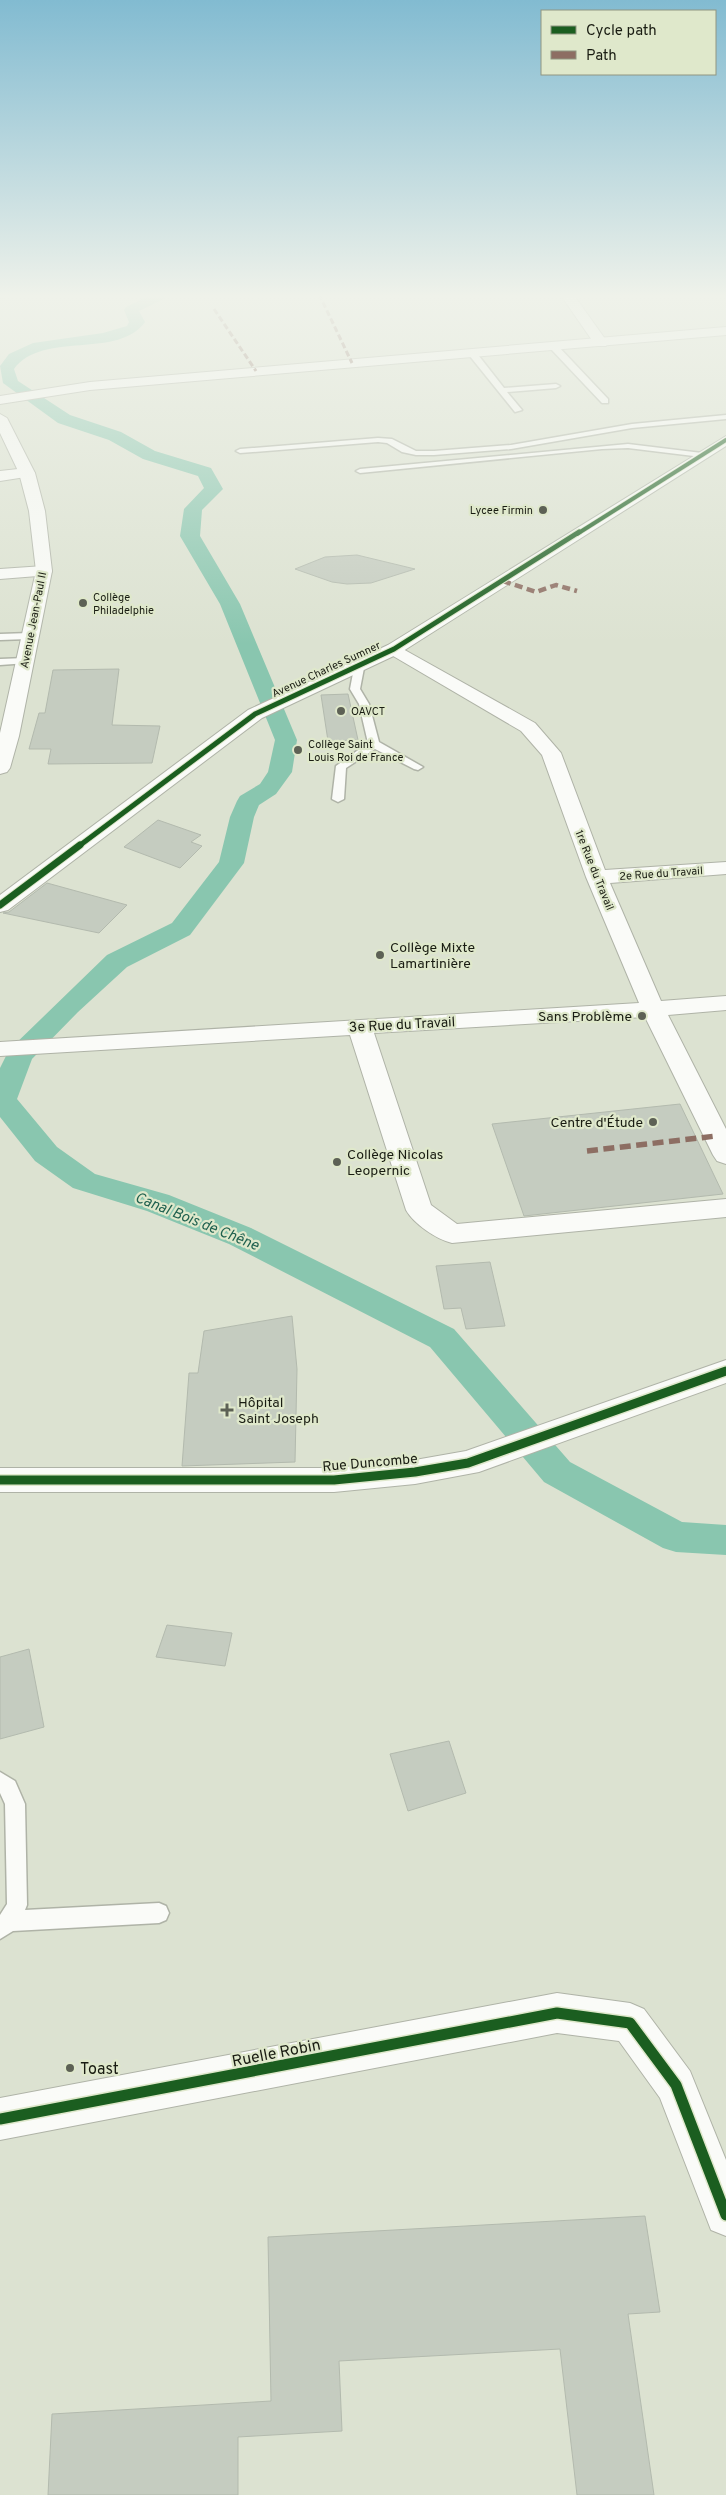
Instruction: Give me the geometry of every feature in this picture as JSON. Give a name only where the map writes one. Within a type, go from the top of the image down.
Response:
[{"type":"street","name":"Avenue Jean-Paul II","points":[[0,418],[27,473],[37,511],[44,571],[25,661],[5,736],[0,768]]},
{"type":"street","name":"Avenue Charles Sumner","points":[[0,904],[255,714],[359,668],[394,649],[726,440]]},
{"type":"street","points":[[0,476],[27,473]]},
{"type":"street","points":[[0,574],[44,571]]},
{"type":"street","name":"1re Rue du Travail","points":[[394,649],[528,727],[551,753],[596,877],[654,1009],[726,1155]]},
{"type":"street","name":"2e Rue du Travail","points":[[596,877],[726,868]]},
{"type":"street","name":"3e Rue du Travail","points":[[0,1049],[726,1003]]},
{"type":"street","points":[[360,1027],[419,1210],[452,1234],[726,1208]]},
{"type":"street","name":"Rue Duncombe","points":[[0,1480],[334,1480],[415,1472],[468,1463],[554,1430],[726,1371]]},
{"type":"street","name":"Ruelle Robin","points":[[0,2119],[556,2013],[630,2022],[676,2085],[726,2216]]},
{"type":"lane","points":[[240,451],[378,440],[389,441],[405,450],[416,453],[434,453],[511,447],[632,426],[726,417]]},
{"type":"lane","points":[[360,471],[619,446],[658,448],[702,455]]},
{"type":"lane","points":[[0,637],[29,636]]},
{"type":"lane","points":[[0,662],[25,661]]},
{"type":"lane","points":[[359,668],[355,689],[364,704],[374,744],[418,768]]},
{"type":"lane","points":[[338,799],[341,766],[358,757],[374,744]]},
{"type":"lane","points":[[0,1781],[8,1787],[14,1804],[17,1905],[4,1925]]},
{"type":"lane","points":[[4,1925],[159,1912]]},
{"type":"building","points":[[357,555],[415,569],[371,583],[347,584],[332,582],[295,569],[325,557]]},
{"type":"building","points":[[119,669],[112,725],[160,726],[152,763],[48,764],[51,749],[29,749],[39,713],[45,713],[53,670]]},
{"type":"building","name":"OAVCT","points":[[348,694],[358,740],[328,741],[321,695]]},
{"type":"building","points":[[158,820],[201,835],[191,842],[202,846],[180,868],[124,847]]},
{"type":"building","points":[[47,883],[127,905],[99,933],[3,913],[9,912]]},
{"type":"building","points":[[680,1104],[723,1194],[524,1216],[492,1124]]},
{"type":"building","points":[[490,1262],[505,1326],[466,1329],[461,1308],[444,1309],[436,1266]]},
{"type":"building","points":[[292,1316],[297,1369],[295,1462],[182,1466],[189,1373],[198,1373],[204,1331]]},
{"type":"building","points":[[167,1625],[232,1633],[225,1666],[156,1657]]},
{"type":"building","points":[[29,1649],[44,1727],[0,1739],[0,1657]]},
{"type":"building","points":[[449,1741],[466,1793],[408,1811],[390,1754]]},
{"type":"building","points":[[645,2216],[660,2312],[628,2314],[654,2495],[577,2495],[560,2349],[339,2361],[342,2431],[238,2437],[238,2495],[48,2495],[52,2414],[271,2401],[268,2237]]},
{"type":"waterway","name":"Canal Bois de Chêne","points":[[51,410],[64,419],[115,436],[149,455],[205,472],[214,489],[193,509],[190,536],[230,604],[286,740],[280,772],[268,789],[249,801],[242,817],[231,863],[181,929],[117,961],[68,1006],[19,1056],[2,1100],[46,1154],[84,1181],[158,1203],[240,1236],[442,1338],[557,1472],[676,1537],[726,1540]]},
{"type":"marked path","points":[[503,581],[536,592],[556,585],[577,591]]},
{"type":"marked path","points":[[587,1151],[716,1136]]},
{"type":"cycle path","points":[[0,905],[255,714],[394,649],[726,440]]},
{"type":"cycle path","points":[[0,1480],[334,1480],[415,1472],[468,1463],[726,1371]]},
{"type":"cycle path","points":[[0,2119],[557,2013],[630,2023],[676,2085],[726,2215]]},
{"type":"place","name":"Lycee Firmin","points":[[543,510]]},
{"type":"place","name":"Collège Philadelphie","points":[[83,603]]},
{"type":"place","name":"OAVCT","points":[[341,711]]},
{"type":"place","name":"Collège Saint Louis Roi de France","points":[[298,750]]},
{"type":"place","name":"Collège Mixte Lamartinière","points":[[380,955]]},
{"type":"place","name":"Sans Problème","points":[[642,1016]]},
{"type":"place","name":"Centre d'Étude","points":[[653,1122]]},
{"type":"place","name":"Collège Nicolas Leopernic","points":[[337,1162]]},
{"type":"place","name":"Hôpital Saint Joseph","points":[[227,1410]]},
{"type":"place","name":"Toast","points":[[70,2068]]}]
